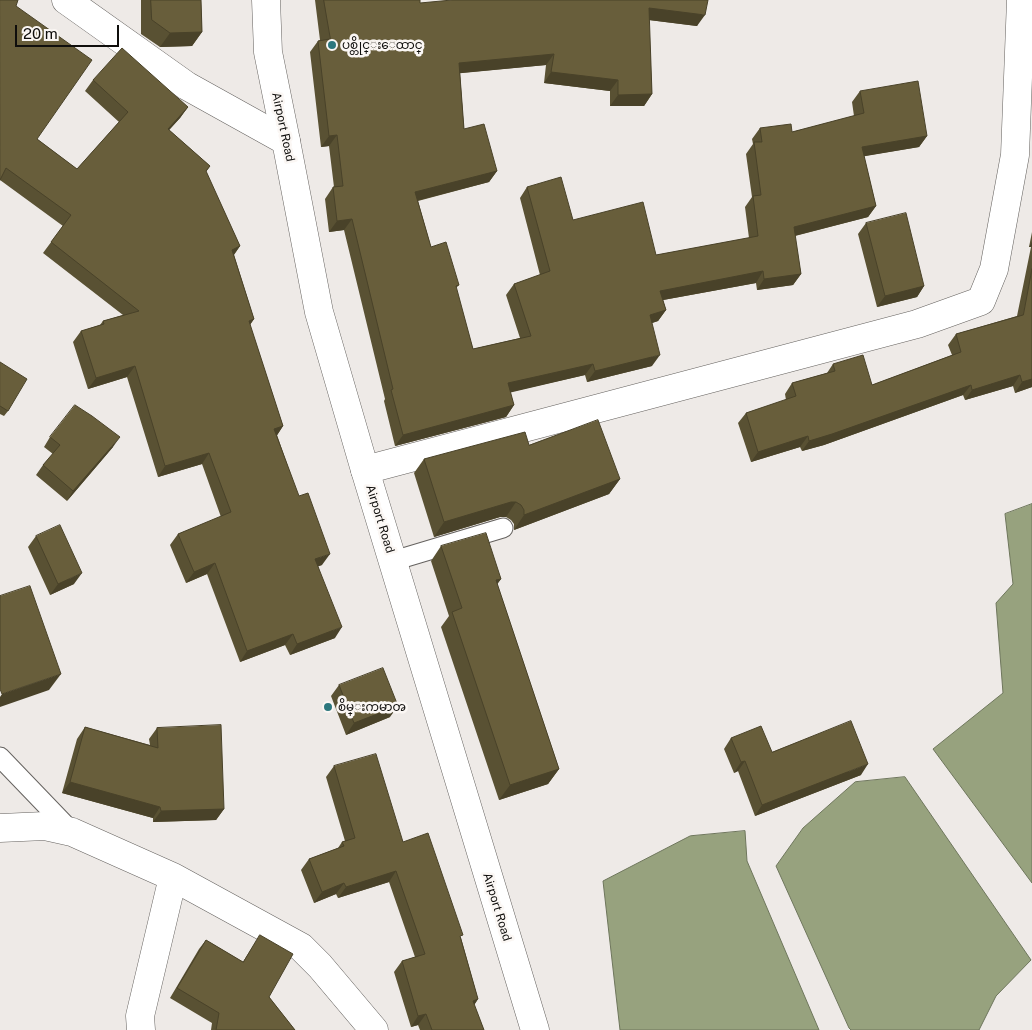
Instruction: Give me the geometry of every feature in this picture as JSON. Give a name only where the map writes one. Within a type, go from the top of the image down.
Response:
[{"type":"street","points":[[66,0],[187,86],[286,141]]},
{"type":"street","name":"Airport Road","points":[[266,0],[268,52],[320,312],[365,470],[534,1030]]},
{"type":"street","points":[[365,470],[917,324],[981,301],[994,269],[1023,155],[1021,0]]},
{"type":"street","points":[[0,828],[45,826],[72,832],[173,877],[301,947],[320,966],[374,1030]]},
{"type":"street","points":[[141,1030],[140,1016],[173,877]]},
{"type":"lane","points":[[393,561],[503,528]]},
{"type":"lane","points":[[0,757],[72,832]]},
{"type":"shaded area","points":[[1032,504],[1032,883],[933,749],[1003,693],[996,603],[1013,584],[1005,514]]},
{"type":"shaded area","points":[[905,777],[1031,960],[996,996],[979,1030],[851,1030],[776,866],[803,828],[855,782]]},
{"type":"shaded area","points":[[745,831],[747,861],[819,1030],[620,1030],[603,881],[690,836]]},
{"type":"building","points":[[0,0],[18,0],[16,6],[92,60],[37,139],[77,169],[128,112],[93,80],[122,48],[188,107],[168,129],[210,166],[206,171],[240,246],[232,250],[254,319],[249,321],[283,426],[274,429],[299,496],[308,493],[330,554],[315,559],[342,627],[297,644],[293,634],[247,651],[215,563],[194,572],[178,534],[231,512],[209,453],[165,466],[135,366],[96,378],[81,331],[104,324],[103,321],[139,311],[51,242],[71,215],[6,168],[0,180]]},
{"type":"building","points":[[151,0],[201,0],[202,32],[170,33],[152,20]]},
{"type":"building","points":[[324,0],[420,0],[420,3],[452,0],[708,0],[705,15],[649,8],[652,94],[618,95],[618,80],[551,72],[554,54],[459,63],[464,129],[484,124],[497,171],[415,192],[431,247],[446,242],[459,285],[456,286],[473,349],[531,336],[514,284],[550,271],[527,187],[561,177],[573,220],[643,202],[656,255],[758,236],[753,196],[761,195],[754,142],[762,142],[760,128],[791,124],[792,132],[864,113],[860,91],[918,81],[927,136],[862,147],[876,206],[794,227],[801,274],[764,279],[763,271],[660,291],[666,310],[650,315],[660,355],[595,371],[593,364],[508,383],[514,405],[403,435],[352,219],[337,221],[333,187],[343,186],[337,135],[329,136],[318,41],[330,39]]},
{"type":"building","points":[[906,213],[924,286],[885,296],[866,223]]},
{"type":"building","points":[[1032,269],[1032,379],[1022,382],[1020,375],[972,390],[971,385],[832,434],[809,441],[808,436],[758,452],[746,413],[796,396],[792,383],[835,371],[833,364],[863,355],[872,385],[961,352],[956,334],[1023,315]]},
{"type":"building","points":[[0,362],[27,379],[8,411],[0,406]]},
{"type":"building","points":[[75,405],[120,437],[73,491],[43,465],[60,445],[50,437]]},
{"type":"building","points":[[598,420],[620,479],[524,515],[521,505],[511,502],[444,522],[424,459],[525,432],[529,445]]},
{"type":"building","points":[[60,525],[82,573],[58,584],[36,536]]},
{"type":"building","points":[[486,533],[501,579],[496,580],[559,769],[510,785],[452,612],[462,608],[441,546]]},
{"type":"building","points":[[30,586],[61,674],[2,694],[0,689],[0,596]]},
{"type":"building","points":[[383,668],[398,706],[354,723],[339,685]]},
{"type":"building","points":[[851,721],[868,764],[762,805],[745,761],[741,762],[731,738],[761,726],[772,752]]},
{"type":"building","points":[[221,725],[224,809],[161,811],[160,807],[70,782],[85,727],[158,748],[157,728]]},
{"type":"building","points":[[376,754],[403,842],[428,833],[463,935],[460,936],[478,999],[473,1001],[484,1030],[432,1030],[426,1014],[418,1016],[402,961],[425,954],[396,871],[346,887],[344,883],[322,892],[309,859],[344,846],[342,842],[355,838],[334,766]]},
{"type":"building","points":[[260,935],[293,954],[269,997],[295,1030],[216,1030],[219,1013],[177,988],[206,940],[243,962]]},
{"type":"place","name":"ပစ္တိုင္းေထာင္","points":[[332,45]]},
{"type":"place","name":"စိမ္းကမာၻ","points":[[328,707]]}]
